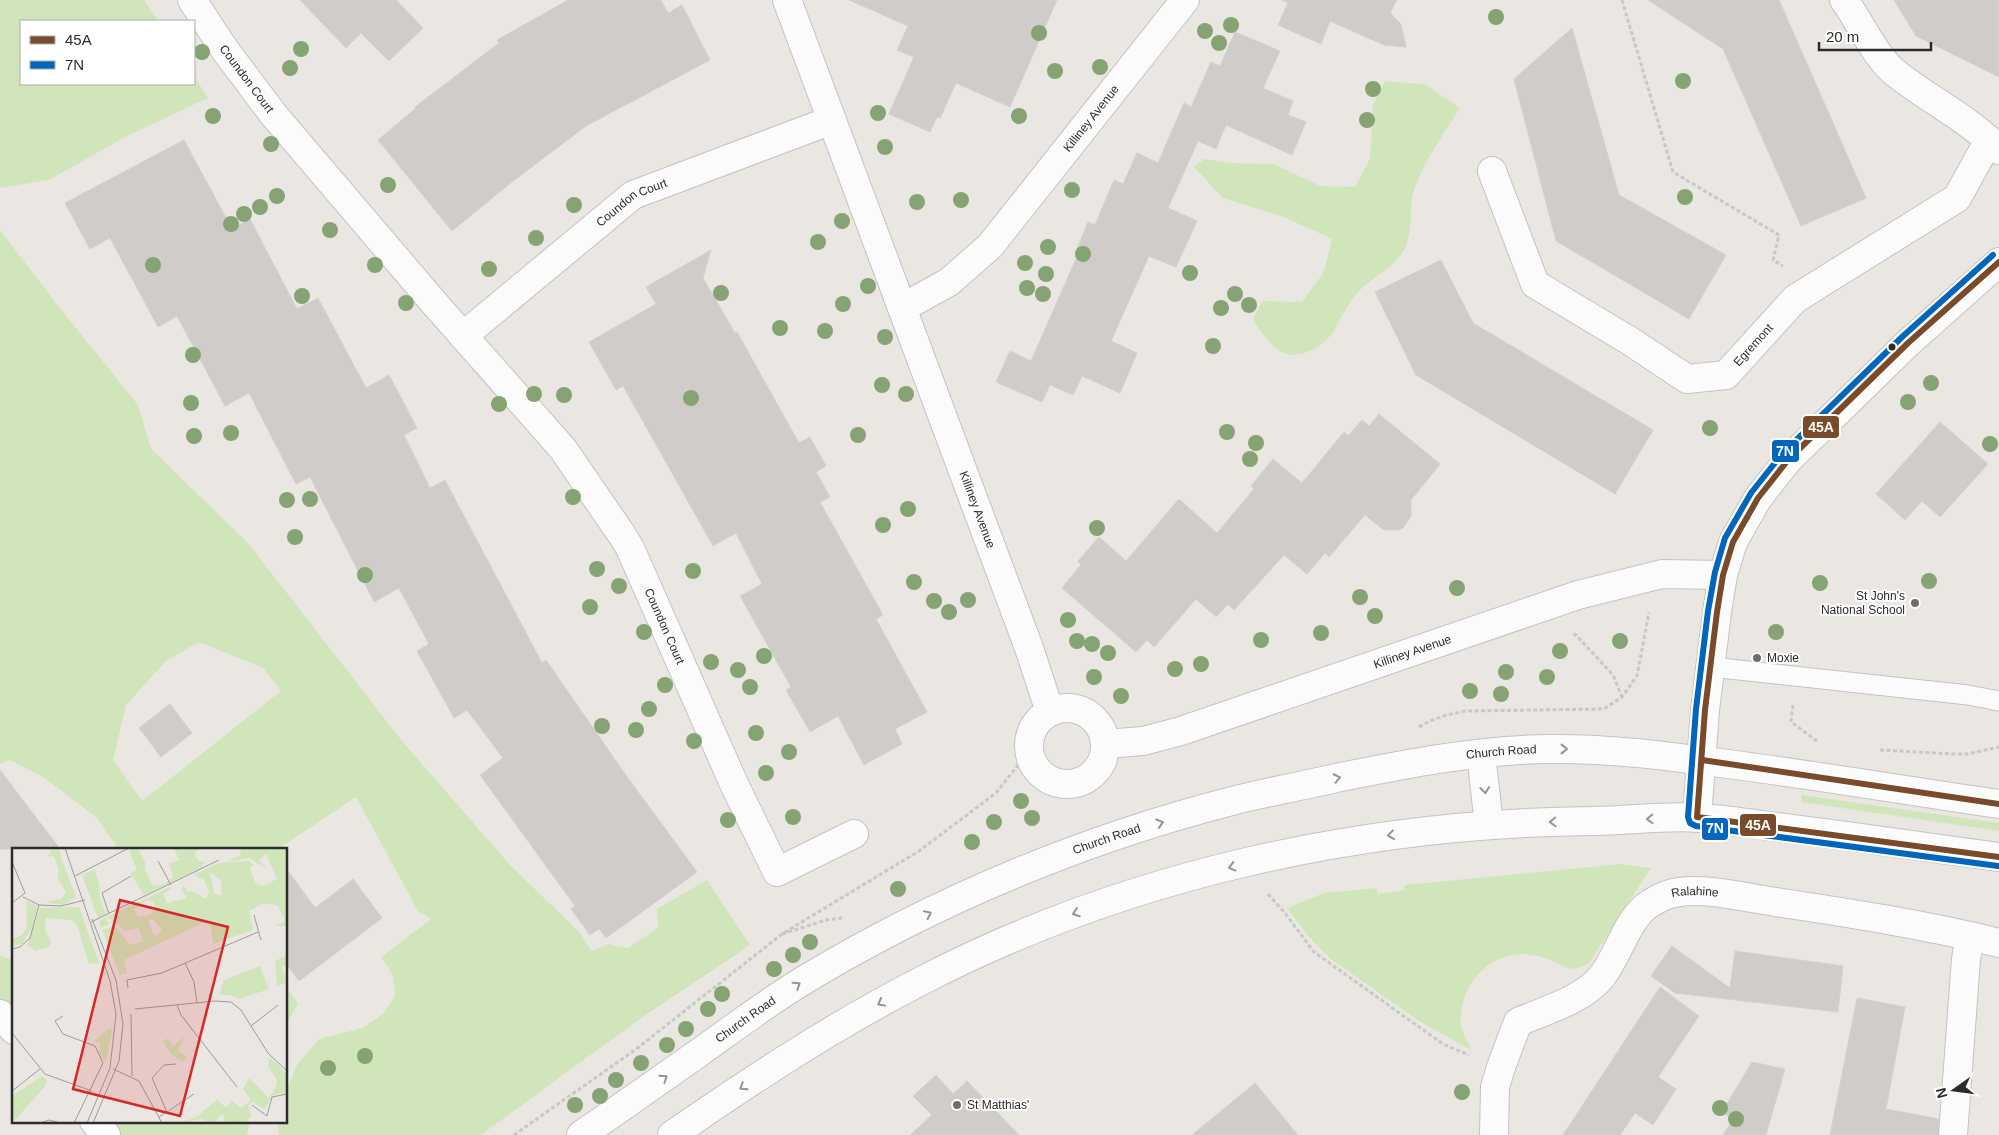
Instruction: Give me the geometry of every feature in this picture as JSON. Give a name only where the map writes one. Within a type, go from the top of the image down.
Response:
[{"type":"street","name":"Coundon Court","points":[[192,0],[225,50],[273,114],[463,336],[563,449],[630,548],[734,784],[777,872],[854,834]]},
{"type":"street","name":"Killiney Avenue","points":[[788,0],[1025,638],[1050,712]]},
{"type":"street","name":"Killiney Avenue","points":[[902,308],[948,282],[990,246],[1185,0]]},
{"type":"street","name":"Egremont","points":[[1492,171],[1534,284],[1630,341],[1687,379],[1726,375],[1795,299],[1957,198],[1994,145],[1968,122],[1896,74],[1872,44],[1844,0]]},
{"type":"street","name":"Coundon Court","points":[[463,336],[633,194],[832,120]]},
{"type":"street","points":[[1697,817],[1711,666],[1723,575],[1733,542],[1758,498],[1788,460],[1908,342],[1999,262]]},
{"type":"street","name":"Killiney Avenue","points":[[1105,744],[1143,741],[1181,731],[1541,607],[1614,584],[1662,574],[1723,575]]},
{"type":"street","points":[[1062,708],[1074,708],[1085,712],[1101,729],[1105,744],[1104,753],[1100,764],[1093,774],[1084,780],[1072,784],[1060,784],[1049,780],[1039,772],[1032,762],[1029,751],[1033,728],[1040,718],[1050,712],[1062,708]]},
{"type":"street","name":"Church Road","points":[[581,1135],[806,979],[901,927],[981,888],[1047,860],[1128,832],[1231,801],[1363,773],[1481,754],[1543,749],[1603,750],[1702,760],[1999,804]]},
{"type":"street","points":[[1481,754],[1489,825]]},
{"type":"street","points":[[672,1135],[832,1030],[924,979],[1068,916],[1146,889],[1248,862],[1374,838],[1489,825],[1697,817],[1999,857]]},
{"type":"street","name":"Ralahine","points":[[1494,1135],[1495,1087],[1518,1022],[1574,998],[1591,986],[1603,975],[1637,915],[1649,903],[1672,894],[1678,892],[1708,892],[1810,907],[1999,943]]},
{"type":"street","points":[[1953,1135],[1966,959],[1970,936]]},
{"type":"street","points":[[0,1014],[12,1028]]},
{"type":"street","points":[[95,1122],[106,1135]]},
{"type":"lane","points":[[1711,666],[1968,695],[1999,701]]},
{"type":"path","points":[[1622,0],[1673,172],[1779,234],[1773,260],[1815,287]]},
{"type":"path","points":[[1416,728],[1432,719],[1466,711],[1604,709],[1622,697],[1637,676],[1649,615],[1649,577]]},
{"type":"path","points":[[1541,607],[1551,630],[1563,630],[1576,635],[1613,675],[1622,697]]},
{"type":"path","points":[[1791,722],[1825,746]]},
{"type":"path","points":[[1874,750],[1967,754],[1999,747]]},
{"type":"path","points":[[514,1135],[635,1050],[782,934],[919,851],[996,793],[1029,751]]},
{"type":"path","points":[[1268,894],[1285,913],[1314,952],[1443,1044],[1472,1056]]},
{"type":"path","points":[[782,934],[826,920],[851,917]]},
{"type":"green space","points":[[0,0],[144,0],[157,20],[20,20],[20,85],[195,85],[195,78],[208,98],[125,137],[49,180],[0,188]]},
{"type":"green space","points":[[1385,81],[1424,84],[1460,108],[1419,177],[1413,194],[1409,235],[1400,256],[1355,295],[1333,332],[1324,342],[1318,347],[1297,355],[1284,353],[1271,343],[1253,321],[1262,301],[1302,302],[1324,272],[1332,239],[1284,217],[1223,198],[1194,167],[1204,159],[1231,163],[1274,164],[1320,186],[1355,187],[1370,159],[1373,105]]},
{"type":"green space","points":[[0,230],[138,405],[151,449],[248,543],[402,741],[509,864],[580,933],[592,951],[608,944],[628,948],[658,928],[657,909],[707,880],[750,945],[637,1021],[481,1135],[279,1135],[277,1122],[288,1122],[288,1086],[297,1065],[319,1039],[363,1028],[384,1013],[395,996],[393,975],[381,957],[431,919],[418,911],[356,797],[280,848],[117,848],[97,818],[45,778],[10,760],[0,764]],"holes":[[[199,642],[263,668],[281,691],[142,801],[113,760],[126,705],[166,661]]]},
{"type":"green space","points":[[1802,795],[1999,823],[1999,831],[1801,802]]},
{"type":"green space","points":[[1620,864],[1651,868],[1589,963],[1582,967],[1571,969],[1541,957],[1520,954],[1507,956],[1495,961],[1476,977],[1464,999],[1461,1012],[1461,1025],[1471,1050],[1419,1021],[1332,960],[1309,937],[1287,908],[1324,893],[1377,888],[1378,894],[1404,890],[1405,885]]},
{"type":"green space","points":[[0,955],[12,960],[12,1013],[0,999]]},
{"type":"green space","points":[[288,990],[298,1003],[288,1022]]},
{"type":"green space","points":[[109,1122],[250,1122],[247,1135],[120,1135]]},
{"type":"building","points":[[300,0],[396,0],[423,28],[389,61],[361,33],[346,48]]},
{"type":"building","points":[[568,0],[661,0],[668,13],[682,5],[710,60],[586,126],[508,185],[452,231],[378,140],[415,107],[499,43],[497,40]]},
{"type":"building","points":[[849,0],[1057,0],[1010,107],[956,83],[940,118],[937,117],[930,132],[889,114],[914,57],[897,50],[908,26]]},
{"type":"building","points":[[1282,0],[1397,0],[1390,13],[1401,24],[1406,47],[1384,45],[1330,21],[1321,44],[1278,25],[1288,3]]},
{"type":"building","points":[[1648,0],[1779,0],[1866,198],[1801,226],[1723,49]]},
{"type":"building","points":[[1894,0],[1999,0],[1999,77],[1916,36]]},
{"type":"building","points":[[1572,28],[1619,195],[1726,255],[1689,319],[1556,241],[1514,79]]},
{"type":"building","points":[[1235,32],[1280,51],[1263,88],[1293,101],[1288,115],[1306,122],[1292,155],[1226,125],[1216,149],[1198,141],[1168,208],[1197,221],[1176,267],[1149,256],[1111,341],[1137,353],[1120,393],[1082,376],[1073,395],[1050,385],[1042,402],[996,382],[1010,351],[1031,361],[1079,252],[1076,251],[1088,222],[1095,225],[1114,180],[1123,184],[1137,153],[1158,163],[1184,103],[1191,107],[1211,62],[1220,66]]},
{"type":"building","points":[[184,140],[232,229],[250,219],[297,309],[318,298],[366,388],[389,375],[417,428],[404,435],[430,488],[445,480],[542,663],[546,660],[625,774],[697,872],[606,938],[599,929],[590,935],[571,909],[575,906],[480,775],[503,758],[467,710],[454,718],[417,651],[429,644],[399,588],[374,602],[310,477],[296,484],[249,393],[225,406],[177,316],[158,327],[110,238],[90,249],[65,203]]},
{"type":"building","points":[[711,250],[703,278],[735,333],[737,332],[799,443],[810,437],[826,466],[816,472],[830,497],[820,502],[883,615],[876,619],[927,712],[895,729],[902,744],[864,765],[838,716],[810,732],[786,690],[791,687],[740,596],[762,584],[736,533],[713,546],[623,386],[616,390],[589,342],[656,304],[646,287]]},
{"type":"building","points":[[1441,260],[1473,323],[1653,430],[1615,494],[1416,375],[1375,292]]},
{"type":"building","points":[[1379,414],[1440,464],[1411,500],[1411,516],[1404,527],[1398,530],[1384,530],[1365,515],[1329,557],[1325,553],[1307,574],[1284,555],[1234,610],[1228,604],[1216,617],[1196,599],[1154,647],[1147,640],[1136,652],[1062,588],[1081,565],[1078,561],[1099,537],[1126,561],[1179,499],[1217,533],[1254,489],[1251,486],[1273,459],[1302,483],[1344,432],[1348,436],[1362,420],[1369,426]]},
{"type":"building","points":[[1940,422],[1988,464],[1940,517],[1922,501],[1905,520],[1876,494]]},
{"type":"building","points":[[170,704],[192,733],[161,757],[139,728]]},
{"type":"building","points":[[0,770],[59,848],[0,849]]},
{"type":"building","points":[[288,871],[315,908],[353,879],[382,918],[299,981],[288,967]]},
{"type":"building","points":[[1672,946],[1730,988],[1735,951],[1843,966],[1838,1012],[1675,993],[1651,976]]},
{"type":"building","points":[[1660,987],[1699,1016],[1658,1077],[1676,1089],[1653,1125],[1635,1113],[1620,1135],[1563,1135]]},
{"type":"building","points":[[1857,998],[1905,1007],[1886,1109],[1939,1119],[1938,1135],[1830,1135]]},
{"type":"building","points":[[1752,1062],[1785,1069],[1766,1135],[1723,1135],[1733,1119],[1722,1112]]},
{"type":"building","name":"St Matthias'","points":[[936,1075],[953,1094],[967,1081],[1019,1135],[910,1135],[932,1115],[913,1096]]},
{"type":"building","points":[[1255,1083],[1298,1135],[1192,1135]]},
{"type":"transit line","name":"7N","points":[[1993,255],[1902,337],[1782,454],[1751,493],[1725,538],[1715,572],[1708,611],[1696,709],[1688,817],[1690,823],[1696,826],[1998,866]]},
{"type":"transit line","name":"45A","points":[[1999,262],[1908,343],[1788,460],[1758,498],[1733,542],[1723,575],[1717,612],[1705,710],[1697,817],[1999,857]]},
{"type":"transit line","name":"45A","points":[[1702,760],[1999,804]]},
{"type":"place","name":"St John's National School","points":[[1915,603]]},
{"type":"place","name":"Moxie","points":[[1757,658]]},
{"type":"place","name":"St Matthias'","points":[[957,1105]]}]
